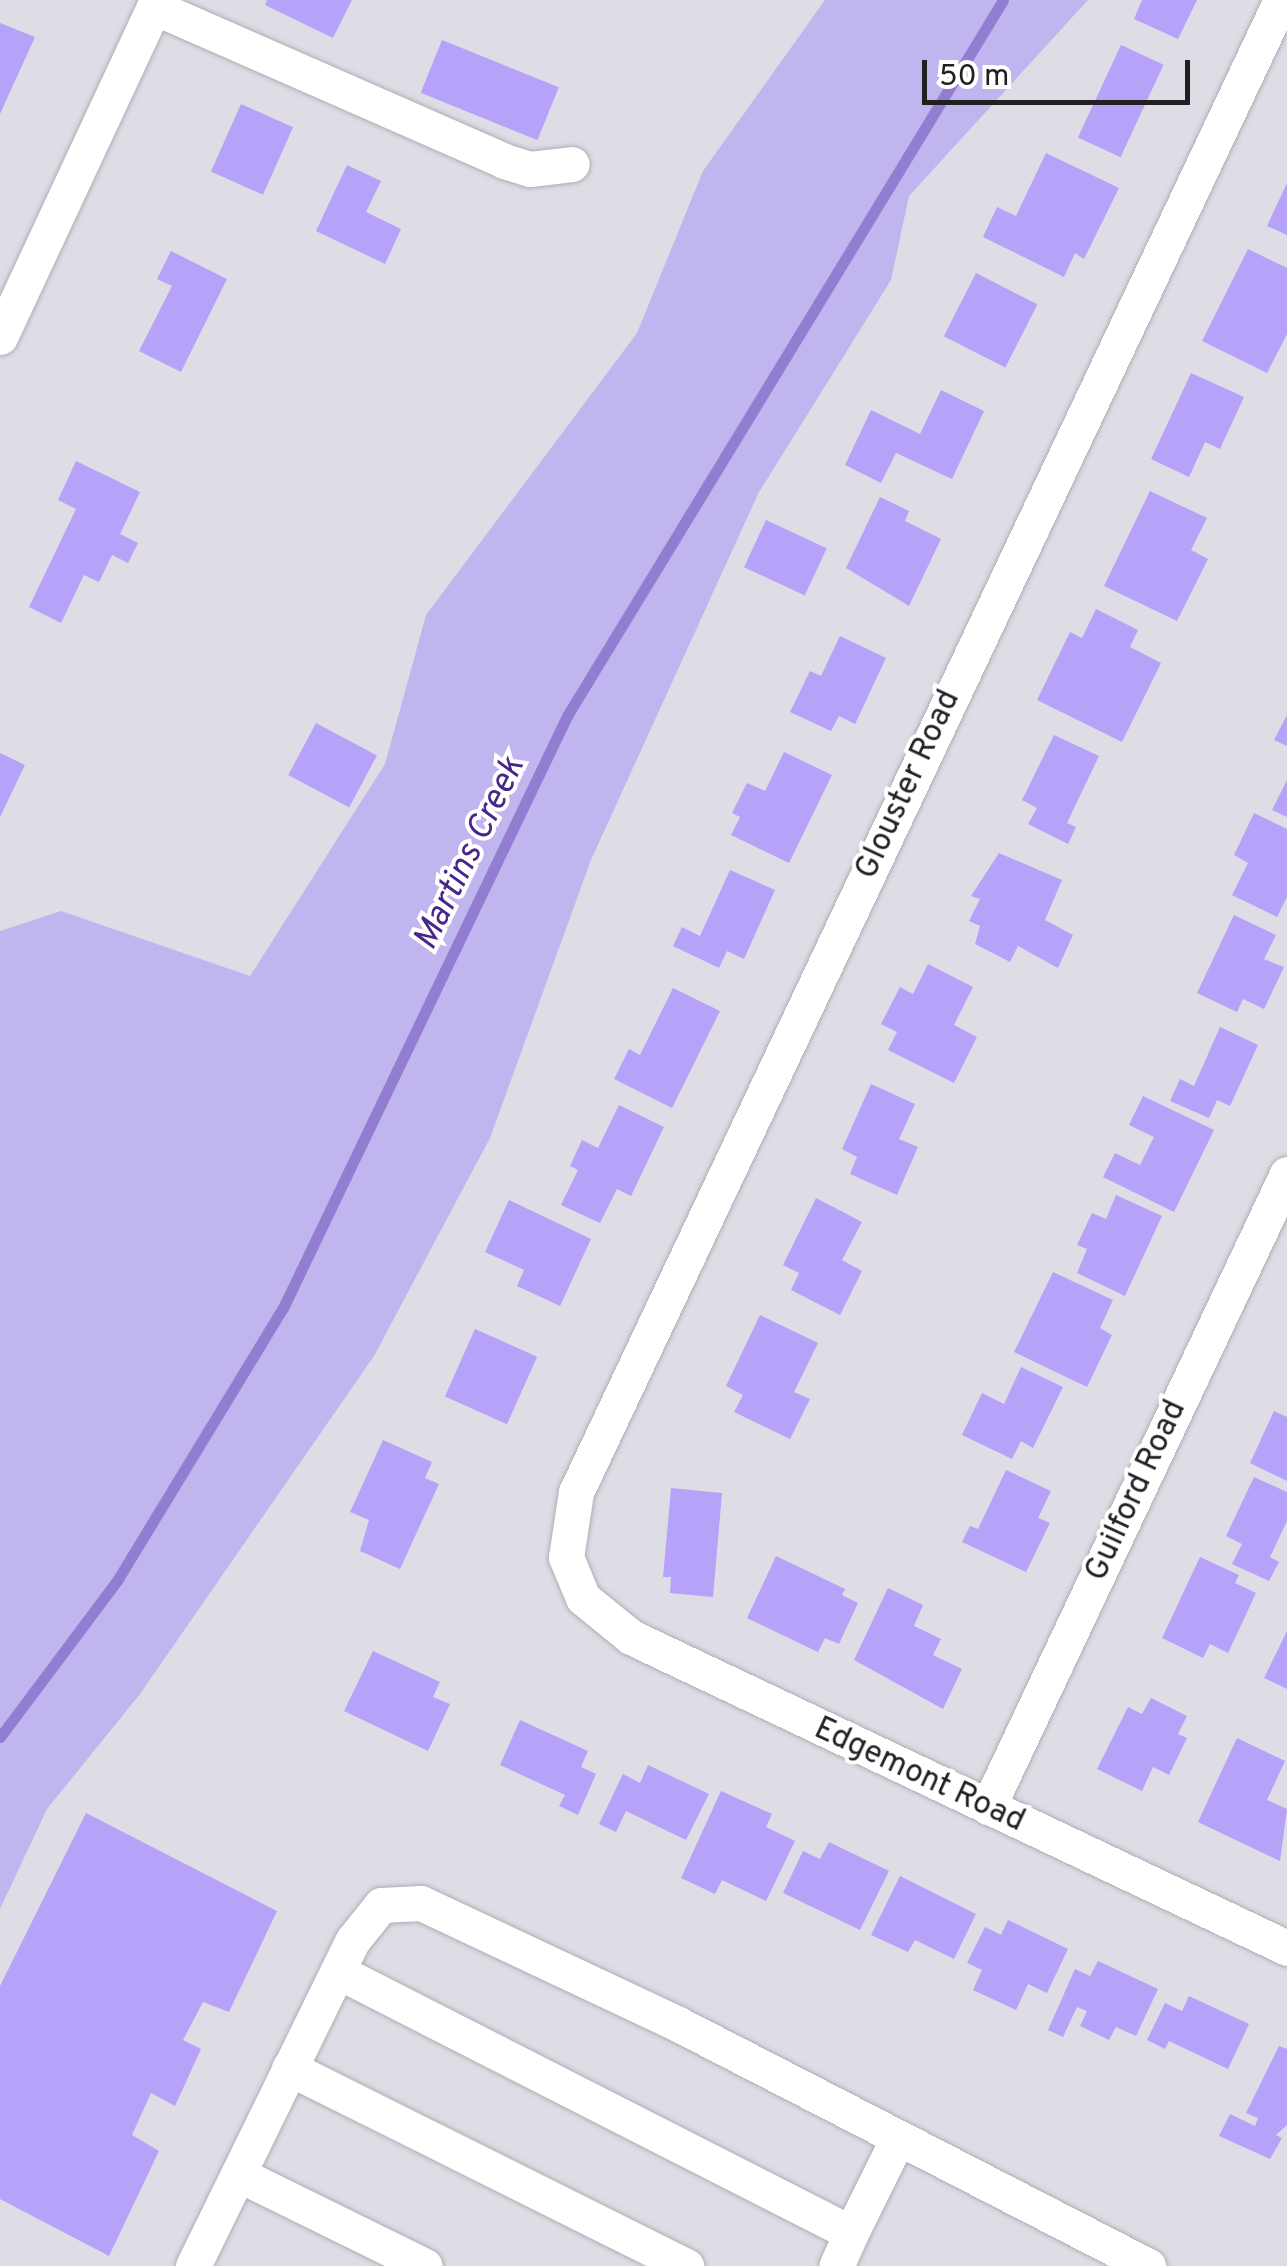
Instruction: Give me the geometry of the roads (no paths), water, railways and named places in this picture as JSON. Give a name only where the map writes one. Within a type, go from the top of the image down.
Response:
[{"type":"street","name":"Glouster Road","points":[[572,1578],[567,1531],[576,1492],[1281,0]]},
{"type":"street","points":[[0,337],[156,3],[504,161],[530,169],[572,164]]},
{"type":"street","name":"Guilford Road","points":[[988,1807],[1287,1174]]},
{"type":"street","name":"Edgemont Road","points":[[572,1578],[602,1618],[631,1637],[1287,1948]]},
{"type":"street","points":[[193,2266],[288,2068],[342,1974],[353,1940],[380,1905],[421,1903],[678,2024],[896,2140],[1148,2266]]},
{"type":"street","points":[[342,1974],[851,2233]]},
{"type":"street","points":[[288,2068],[686,2266]]},
{"type":"street","points":[[836,2266],[896,2140]]},
{"type":"street","points":[[238,2174],[425,2266]]},
{"type":"waterway","name":"Martins Creek","points":[[0,1737],[118,1579],[283,1308],[567,716],[1003,0]]}]
